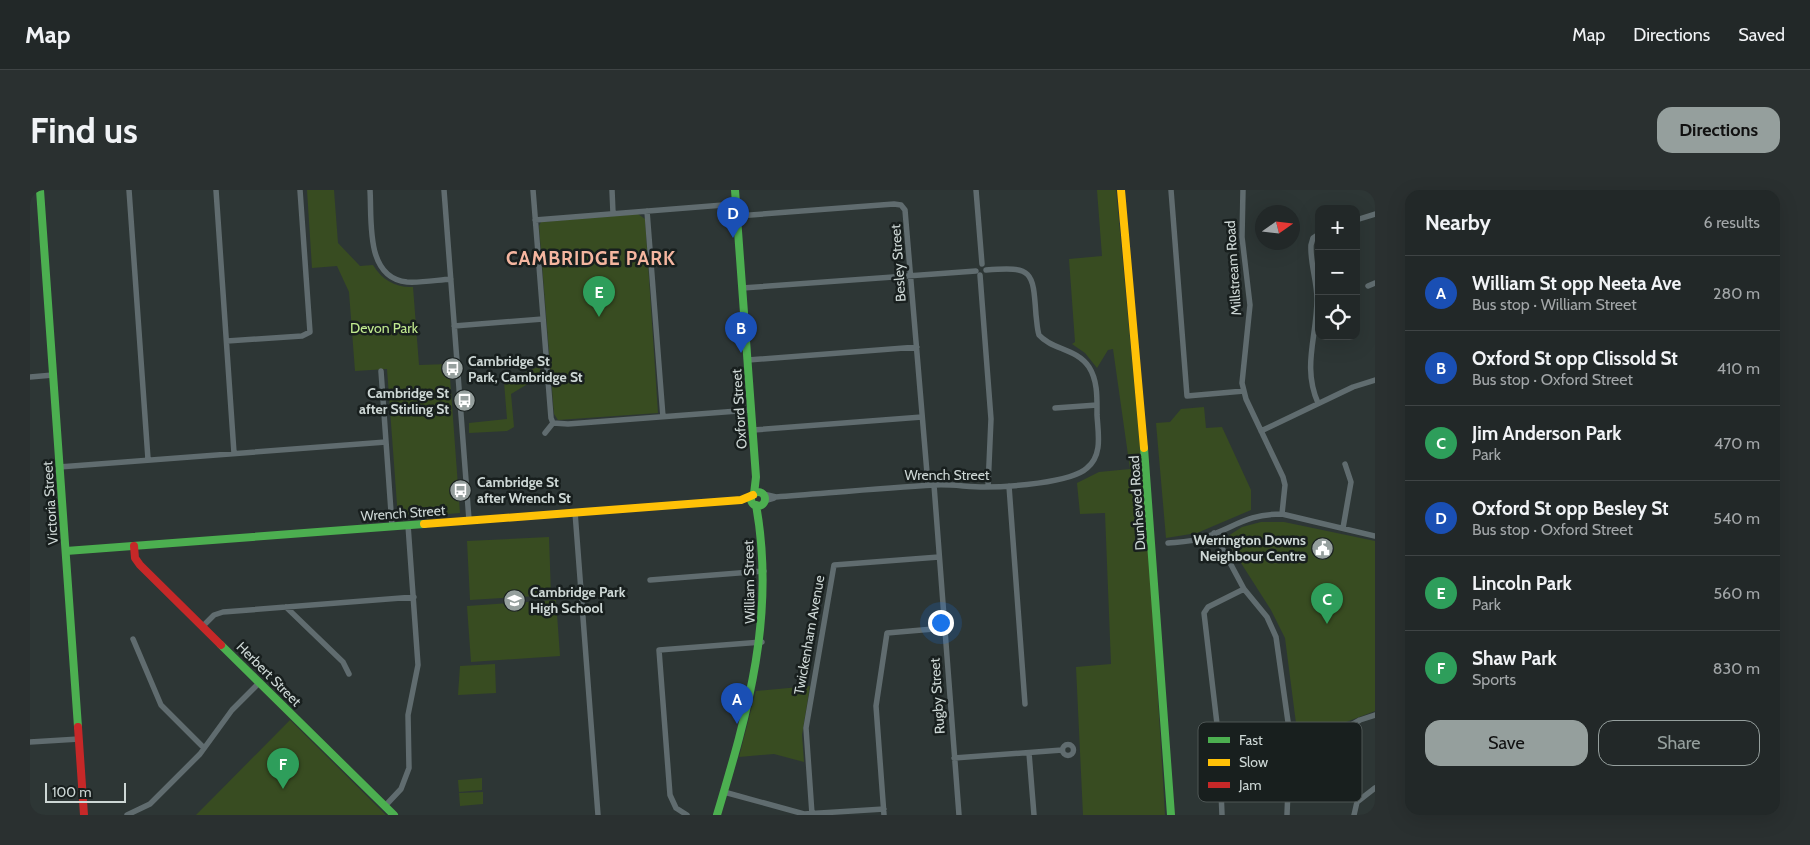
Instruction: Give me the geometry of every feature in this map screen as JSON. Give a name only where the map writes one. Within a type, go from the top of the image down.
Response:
[{"type":"street","name":"Victoria Street","points":[[40,190],[84,815]]},
{"type":"street","points":[[129,190],[148,460]]},
{"type":"street","points":[[216,190],[234,453]]},
{"type":"street","points":[[227,341],[306,335],[310,332],[300,190]]},
{"type":"street","points":[[370,190],[374,251],[383,269],[394,278],[407,282],[450,279]]},
{"type":"street","points":[[444,190],[469,520]]},
{"type":"street","points":[[533,190],[551,418],[553,423]]},
{"type":"street","points":[[612,190],[613,213]]},
{"type":"street","name":"Oxford Street","points":[[735,190],[758,498]]},
{"type":"street","points":[[742,288],[912,276],[985,274],[976,190]]},
{"type":"street","name":"Dunheved Road","points":[[1121,190],[1151,521],[1171,815]]},
{"type":"street","points":[[1171,190],[1187,396],[1244,391]]},
{"type":"street","name":"Millstream Road","points":[[1243,190],[1242,237],[1250,306],[1242,370],[1244,391],[1284,481],[1282,514]]},
{"type":"street","points":[[536,220],[736,204]]},
{"type":"street","name":"Besley Street","points":[[737,216],[901,205],[907,215],[922,417],[931,485]]},
{"type":"street","points":[[647,211],[663,417]]},
{"type":"street","points":[[1360,219],[1375,214]]},
{"type":"street","points":[[1315,240],[1311,245],[1317,306],[1309,369],[1311,386],[1318,404]]},
{"type":"street","points":[[988,487],[991,419],[977,266],[1017,268],[1029,275],[1034,285],[1039,335],[1045,340],[1075,353],[1088,366],[1096,382],[1097,405],[1055,408]]},
{"type":"street","points":[[1368,286],[1375,283]]},
{"type":"street","points":[[454,326],[543,319]]},
{"type":"street","points":[[748,360],[917,347]]},
{"type":"street","points":[[381,371],[392,526]]},
{"type":"street","points":[[30,377],[53,375]]},
{"type":"street","points":[[1261,431],[1375,380]]},
{"type":"street","name":"Wrench Street","points":[[66,551],[931,485],[988,487],[1048,481],[1086,470],[1093,462],[1098,450],[1097,405]]},
{"type":"street","points":[[553,423],[568,424],[751,410]]},
{"type":"street","points":[[753,430],[922,417]]},
{"type":"street","points":[[545,433],[553,423]]},
{"type":"street","points":[[59,467],[386,442]]},
{"type":"street","points":[[1343,528],[1351,482],[1345,464]]},
{"type":"street","name":"Rugby Street","points":[[931,485],[939,557],[959,815]]},
{"type":"street","points":[[1009,486],[1025,704]]},
{"type":"street","name":"William Street","points":[[717,815],[762,642],[765,602],[758,498]]},
{"type":"street","points":[[575,512],[598,815]]},
{"type":"street","points":[[1168,543],[1193,540],[1214,534],[1248,517],[1282,514],[1375,536]]},
{"type":"street","points":[[385,806],[401,789],[410,765],[408,715],[418,666],[408,525]]},
{"type":"street","points":[[1214,534],[1244,589],[1267,617],[1276,636],[1288,722]]},
{"type":"street","name":"Herbert Street","points":[[134,546],[138,562],[394,815]]},
{"type":"street","name":"Twickenham Avenue","points":[[812,814],[806,728],[834,565],[939,557]]},
{"type":"street","points":[[650,580],[764,571]]},
{"type":"street","points":[[1217,722],[1204,613],[1208,607],[1244,589]]},
{"type":"street","points":[[203,626],[214,614],[220,612],[414,597]]},
{"type":"street","points":[[286,607],[343,662],[349,674]]},
{"type":"street","points":[[724,792],[795,813],[884,812],[876,706],[887,633],[945,628]]},
{"type":"street","points":[[133,639],[160,705],[204,748]]},
{"type":"street","points":[[687,815],[676,808],[670,795],[659,650],[762,642]]},
{"type":"street","points":[[127,815],[150,804],[204,748],[232,710],[260,682]]},
{"type":"street","points":[[1356,722],[1375,715]]},
{"type":"street","points":[[30,742],[79,739]]},
{"type":"street","points":[[954,758],[1062,750]]},
{"type":"street","points":[[1029,753],[1034,815]]},
{"type":"street","points":[[1362,798],[1375,788]]},
{"type":"street","points":[[1221,802],[1222,815]]},
{"type":"street","points":[[1287,802],[1287,815]]},
{"type":"street","points":[[1354,815],[1357,802]]},
{"type":"green space","name":"Devon Park","points":[[307,190],[334,190],[338,243],[360,266],[373,265],[390,282],[401,286],[413,287],[419,365],[449,364],[460,513],[398,518],[387,369],[355,371],[349,292],[337,266],[312,268]]},
{"type":"green space","points":[[1097,190],[1116,190],[1148,532],[1165,815],[1083,815],[1076,667],[1111,664],[1105,513],[1080,514],[1077,483],[1099,472],[1130,469],[1113,349],[1108,350],[1097,368],[1085,353],[1072,344],[1075,342],[1069,259],[1102,256]]},
{"type":"green space","points":[[638,214],[645,219],[658,413],[558,420],[554,414],[539,226],[541,222]]},
{"type":"green space","points":[[540,366],[541,376],[511,394],[514,427],[507,431],[469,433],[469,423],[507,419],[504,382]]},
{"type":"green space","points":[[1204,407],[1206,428],[1222,427],[1251,490],[1251,510],[1197,533],[1166,538],[1156,423],[1170,422],[1181,409]]},
{"type":"green space","points":[[1261,522],[1284,522],[1375,541],[1375,711],[1346,722],[1296,722],[1285,638],[1271,610],[1225,538],[1242,527]]},
{"type":"green space","points":[[549,537],[551,595],[470,600],[467,541]]},
{"type":"green space","points":[[556,600],[560,656],[471,662],[467,606]]},
{"type":"green space","points":[[495,664],[496,693],[458,695],[460,666]]},
{"type":"green space","points":[[810,686],[802,735],[804,762],[774,754],[739,757],[756,691]]},
{"type":"green space","points":[[290,720],[386,815],[196,815]]},
{"type":"green space","points":[[482,778],[482,790],[459,792],[458,780]]},
{"type":"green space","points":[[483,792],[483,804],[460,806],[459,793]]},
{"type":"waterway","points":[[30,809],[36,815]]},
{"type":"traffic: fast","points":[[40,190],[78,727]]},
{"type":"traffic: fast","points":[[735,190],[756,477],[754,494]]},
{"type":"traffic: fast","points":[[1144,448],[1171,815]]},
{"type":"traffic: fast","points":[[758,492],[763,494],[765,499],[763,504],[758,506],[753,504],[751,499],[753,494],[758,492]]},
{"type":"traffic: fast","points":[[717,815],[748,700],[761,624],[763,585],[756,505]]},
{"type":"traffic: fast","points":[[66,551],[424,524]]},
{"type":"traffic: fast","points":[[221,645],[394,815]]},
{"type":"traffic: slow","points":[[1121,190],[1144,448]]},
{"type":"traffic: slow","points":[[424,524],[741,500],[753,495]]},
{"type":"traffic: jam","points":[[134,546],[135,558],[140,565],[221,645]]},
{"type":"traffic: jam","points":[[78,727],[84,815]]},
{"type":"place","name":"Oxford St opp Besley St","points":[[733,238]]},
{"type":"place","name":"Lincoln Park","points":[[599,317]]},
{"type":"place","name":"Oxford St opp Clissold St","points":[[741,353]]},
{"type":"place","name":"Cambridge St Park, Cambridge St","points":[[452,369]]},
{"type":"place","name":"Cambridge St after Stirling St","points":[[465,401]]},
{"type":"place","name":"Cambridge St after Wrench St","points":[[461,490]]},
{"type":"place","name":"Werrington Downs Neighbour Centre","points":[[1322,548]]},
{"type":"place","name":"Cambridge Park High School","points":[[514,600]]},
{"type":"place","name":"Jim Anderson Park","points":[[1327,624]]},
{"type":"place","name":"William St opp Neeta Ave","points":[[737,724]]},
{"type":"place","name":"Shaw Park","points":[[283,789]]},
{"type":"district","name":"CAMBRIDGE PARK","points":[[591,258]]}]
